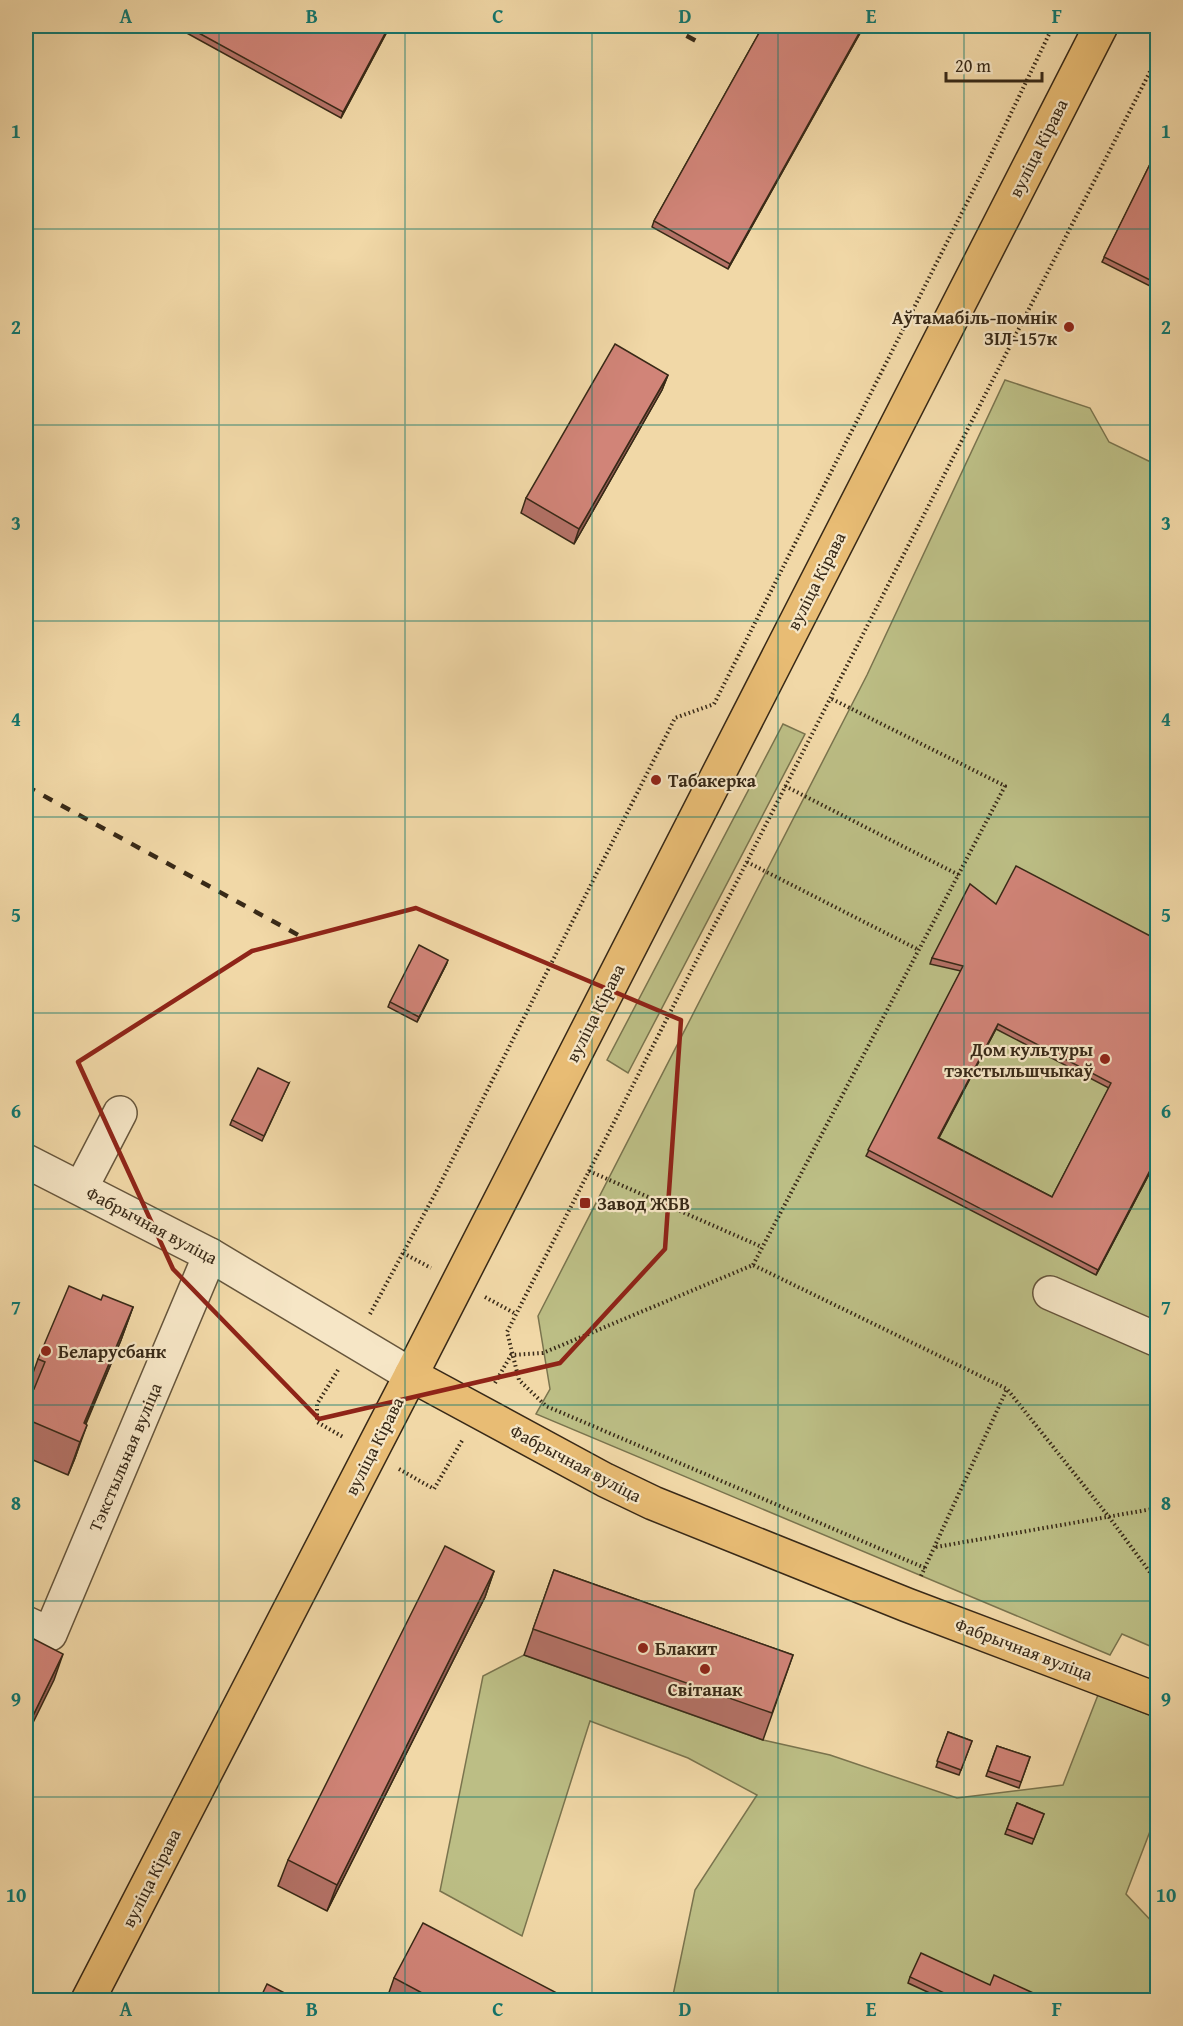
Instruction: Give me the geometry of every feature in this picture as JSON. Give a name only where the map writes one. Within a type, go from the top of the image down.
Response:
[{"type":"main road","name":"вуліца Кірава","points":[[88,2001],[1101,26]]},
{"type":"main road","name":"Фабрычная вуліца","points":[[411,1375],[605,1480],[653,1503],[907,1605],[1158,1700]]},
{"type":"street","points":[[81,1188],[120,1113]]},
{"type":"street","name":"Фабрычная вуліца","points":[[26,1161],[210,1255],[411,1375]]},
{"type":"street","name":"Тэкстыльная вуліца","points":[[26,1623],[50,1634],[210,1255]]},
{"type":"street","points":[[1050,1293],[1158,1340]]},
{"type":"path","points":[[512,1355],[434,1489],[317,1422],[317,1404],[354,1342],[436,1192],[675,718],[714,704],[988,161],[1053,26]]},
{"type":"path","points":[[925,1568],[546,1406],[519,1380],[507,1332],[1158,56]]},
{"type":"path","points":[[512,1355],[543,1353],[753,1265],[1005,786],[830,698]]},
{"type":"path","points":[[785,786],[959,875]]},
{"type":"path","points":[[747,862],[919,950]]},
{"type":"path","points":[[589,1171],[762,1247]]},
{"type":"path","points":[[753,1265],[1007,1389],[1109,1517],[1158,1583]]},
{"type":"path","points":[[907,1605],[1007,1389]]},
{"type":"path","points":[[935,1547],[1158,1508]]},
{"type":"highlighted area","points":[[416,908],[681,1020],[665,1249],[560,1363],[319,1419],[173,1269],[78,1062],[252,951]]},
{"type":"green space","points":[[1005,380],[1090,408],[1109,442],[1157,465],[1157,1649],[1122,1634],[1110,1655],[536,1414],[550,1389],[538,1316],[867,675]]},
{"type":"green space","points":[[783,724],[805,734],[628,1073],[607,1060]]},
{"type":"green space","points":[[524,1655],[763,1740],[830,1755],[957,1798],[1063,1785],[1098,1695],[1157,1718],[1157,1813],[1126,1894],[1157,1927],[1157,2000],[672,2000],[695,1890],[757,1795],[688,1758],[590,1721],[522,1936],[440,1891],[483,1676]]},
{"type":"building","points":[[186,26],[389,26],[343,112]]},
{"type":"building","points":[[763,26],[863,26],[730,264],[654,221]]},
{"type":"building","points":[[1158,148],[1158,284],[1104,257]]},
{"type":"building","points":[[615,344],[668,375],[579,529],[526,498]]},
{"type":"building","name":"Дом культуры тэкстыльшчыкаў","points":[[1016,866],[1158,940],[1158,1155],[1098,1270],[868,1150],[963,966],[932,958],[970,884],[996,904]],"holes":[[[998,1024],[1111,1083],[1052,1197],[938,1138]]]},
{"type":"building","points":[[419,945],[448,960],[419,1017],[390,1002]]},
{"type":"building","points":[[258,1068],[289,1083],[264,1136],[232,1120]]},
{"type":"building","points":[[69,1286],[101,1300],[103,1295],[133,1307],[84,1423],[87,1425],[80,1442],[26,1419],[26,1386],[34,1389],[45,1362],[38,1359]]},
{"type":"building","points":[[445,1546],[494,1571],[337,1885],[288,1860]]},
{"type":"building","points":[[554,1570],[793,1655],[772,1713],[533,1629]]},
{"type":"building","points":[[26,1635],[63,1654],[26,1730]]},
{"type":"building","points":[[948,1732],[972,1741],[961,1770],[937,1761]]},
{"type":"building","points":[[997,1746],[1030,1757],[1021,1782],[988,1771]]},
{"type":"building","points":[[1017,1803],[1044,1814],[1034,1839],[1007,1829]]},
{"type":"building","points":[[423,1923],[572,2001],[437,2001],[394,1978]]},
{"type":"building","points":[[921,1953],[990,1985],[994,1975],[1042,1997],[1041,2001],[961,2001],[910,1977]]},
{"type":"building","points":[[267,1984],[300,2001],[259,2001]]},
{"type":"railway","points":[[669,26],[698,42]]},
{"type":"railway","points":[[26,786],[300,936]]},
{"type":"place","name":"Аўтамабіль-помнік ЗІЛ-157к","points":[[1069,327]]},
{"type":"place","name":"Табакерка","points":[[656,780]]},
{"type":"place","name":"Дом культуры тэкстыльшчыкаў","points":[[1105,1059]]},
{"type":"place","name":"Завод ЖБВ","points":[[585,1203]]},
{"type":"place","name":"Беларусбанк","points":[[46,1351]]},
{"type":"place","name":"Блакит","points":[[643,1648]]},
{"type":"place","name":"Світанак","points":[[705,1669]]}]
